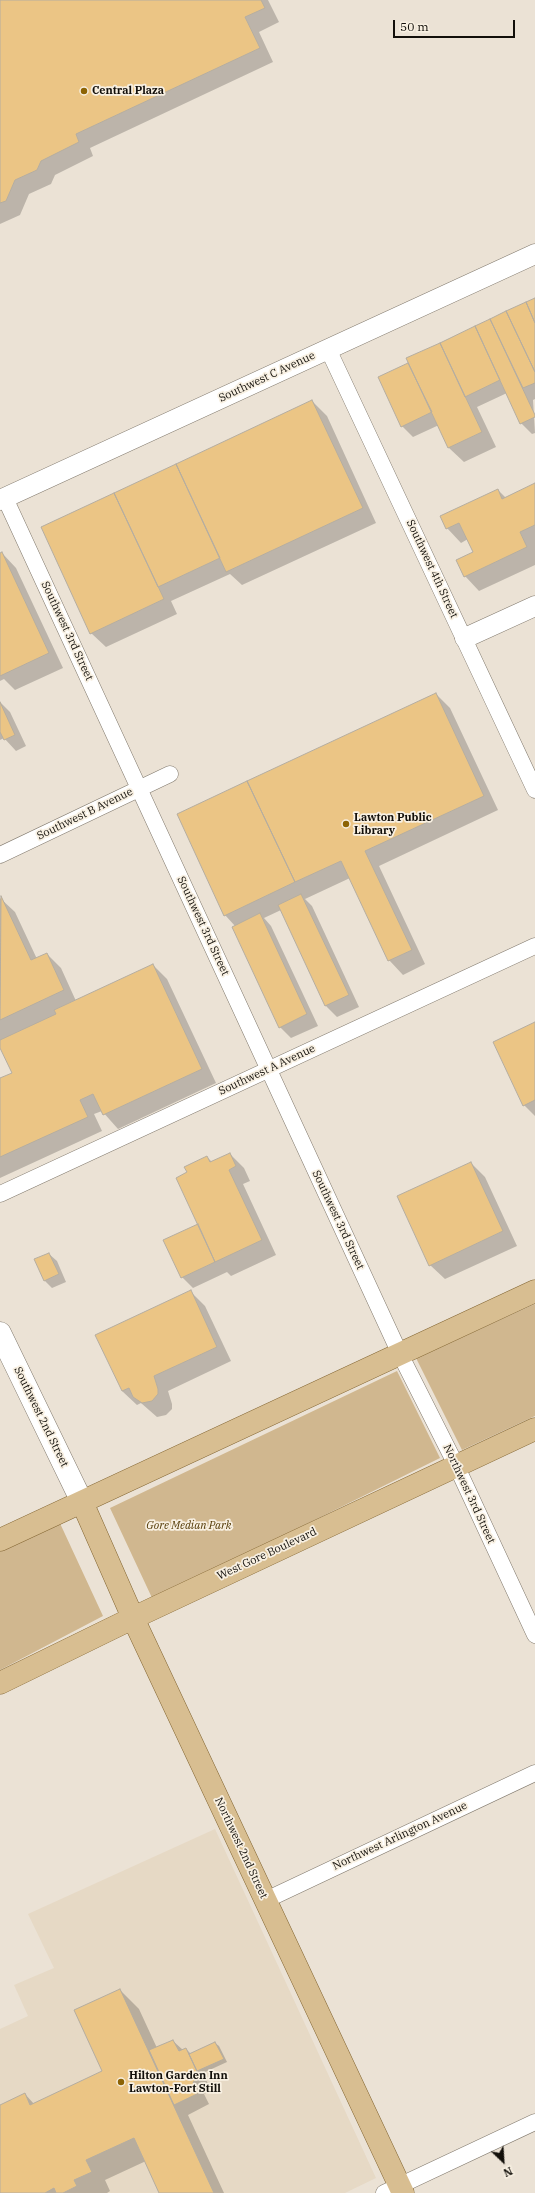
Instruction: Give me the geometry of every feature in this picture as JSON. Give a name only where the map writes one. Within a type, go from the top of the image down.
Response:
[{"type":"main road","points":[[0,1540],[535,1291]]},
{"type":"main road","name":"Southwest 2nd Street","points":[[0,1333],[82,1502]]},
{"type":"main road","name":"West Gore Boulevard","points":[[0,1683],[133,1618],[535,1429]]},
{"type":"main road","name":"Northwest 2nd Street","points":[[82,1502],[133,1618],[266,1900],[396,2190]]},
{"type":"street","name":"Southwest C Avenue","points":[[2,499],[535,254]]},
{"type":"street","name":"Southwest 4th Street","points":[[328,349],[465,638],[535,790]]},
{"type":"street","name":"Southwest 3rd Street","points":[[2,499],[139,788],[400,1354]]},
{"type":"street","points":[[465,638],[535,606]]},
{"type":"street","name":"Southwest B Avenue","points":[[0,855],[170,774]]},
{"type":"street","name":"Southwest A Avenue","points":[[0,1194],[535,946]]},
{"type":"street","name":"Northwest 3rd Street","points":[[400,1354],[456,1465],[535,1635]]},
{"type":"street","name":"Northwest Arlington Avenue","points":[[266,1900],[535,1773]]},
{"type":"street","points":[[396,2190],[535,2122]]},
{"type":"shaded area","points":[[215,1829],[376,2178],[345,2193],[0,2193],[0,2029],[28,2016],[14,1985],[54,1968],[28,1914]]},
{"type":"green space","points":[[535,1304],[535,1416],[462,1450],[416,1358]]},
{"type":"green space","name":"Gore Median Park","points":[[397,1371],[440,1458],[153,1600],[110,1508]]},
{"type":"green space","points":[[58,1519],[103,1616],[0,1670],[0,1548]]},
{"type":"building","name":"Central Plaza","points":[[0,0],[261,0],[265,8],[245,17],[260,48],[76,134],[79,142],[41,161],[37,170],[15,180],[6,201],[0,203]]},
{"type":"building","points":[[535,298],[535,323],[526,302]]},
{"type":"building","points":[[526,302],[535,323],[535,372],[506,311]]},
{"type":"building","points":[[506,311],[535,372],[535,383],[523,388],[490,319]]},
{"type":"building","points":[[490,319],[535,415],[535,417],[520,424],[475,326]]},
{"type":"building","points":[[475,326],[500,380],[465,397],[440,343]]},
{"type":"building","points":[[440,343],[482,432],[448,448],[406,358]]},
{"type":"building","points":[[408,363],[432,412],[401,427],[378,377]]},
{"type":"building","points":[[312,400],[363,508],[226,572],[176,464]]},
{"type":"building","points":[[176,464],[220,558],[158,587],[114,493]]},
{"type":"building","points":[[535,483],[535,525],[520,532],[527,547],[464,577],[456,560],[473,552],[459,523],[446,529],[440,516],[498,489],[502,499]]},
{"type":"building","points":[[114,493],[164,599],[90,634],[41,527]]},
{"type":"building","points":[[2,552],[49,653],[0,676],[0,553]]},
{"type":"building","name":"Lawton Public Library","points":[[436,693],[484,796],[365,851],[412,950],[388,961],[341,861],[295,882],[247,781]]},
{"type":"building","points":[[0,702],[15,735],[4,740],[0,732]]},
{"type":"building","points":[[247,781],[295,882],[224,916],[177,814]]},
{"type":"building","points":[[301,894],[349,995],[325,1006],[278,905]]},
{"type":"building","points":[[1,896],[31,960],[47,953],[64,990],[0,1020]]},
{"type":"building","points":[[260,913],[307,1014],[279,1028],[232,927]]},
{"type":"building","points":[[153,964],[202,1069],[103,1115],[93,1094],[80,1100],[88,1117],[0,1157],[0,1078],[12,1073],[0,1048],[0,1040],[56,1014],[54,1010]]},
{"type":"building","points":[[535,1022],[535,1100],[523,1106],[493,1042]]},
{"type":"building","points":[[230,1153],[236,1166],[229,1170],[262,1240],[215,1262],[176,1178],[187,1172],[184,1167],[207,1156],[210,1162]]},
{"type":"building","points":[[471,1162],[503,1231],[429,1266],[397,1196]]},
{"type":"building","points":[[198,1224],[215,1262],[181,1278],[163,1240]]},
{"type":"building","points":[[49,1253],[59,1274],[44,1281],[34,1259]]},
{"type":"building","points":[[191,1290],[217,1347],[154,1376],[158,1394],[152,1401],[142,1403],[133,1397],[129,1388],[122,1391],[95,1335]]},
{"type":"building","name":"Hilton Garden Inn Lawton-Fort Still","points":[[120,1989],[214,2193],[159,2193],[134,2138],[86,2160],[92,2172],[74,2180],[77,2186],[63,2193],[56,2193],[54,2188],[45,2193],[0,2193],[0,2105],[25,2093],[30,2105],[102,2071],[74,2010]]},
{"type":"building","points":[[173,2040],[179,2051],[186,2048],[200,2078],[193,2082],[199,2093],[174,2105],[149,2050]]},
{"type":"building","points":[[215,2042],[224,2059],[197,2071],[189,2054]]},
{"type":"place","name":"Central Plaza","points":[[84,91]]},
{"type":"place","name":"Lawton Public Library","points":[[346,824]]},
{"type":"place","name":"Hilton Garden Inn Lawton-Fort Still","points":[[121,2082]]}]
